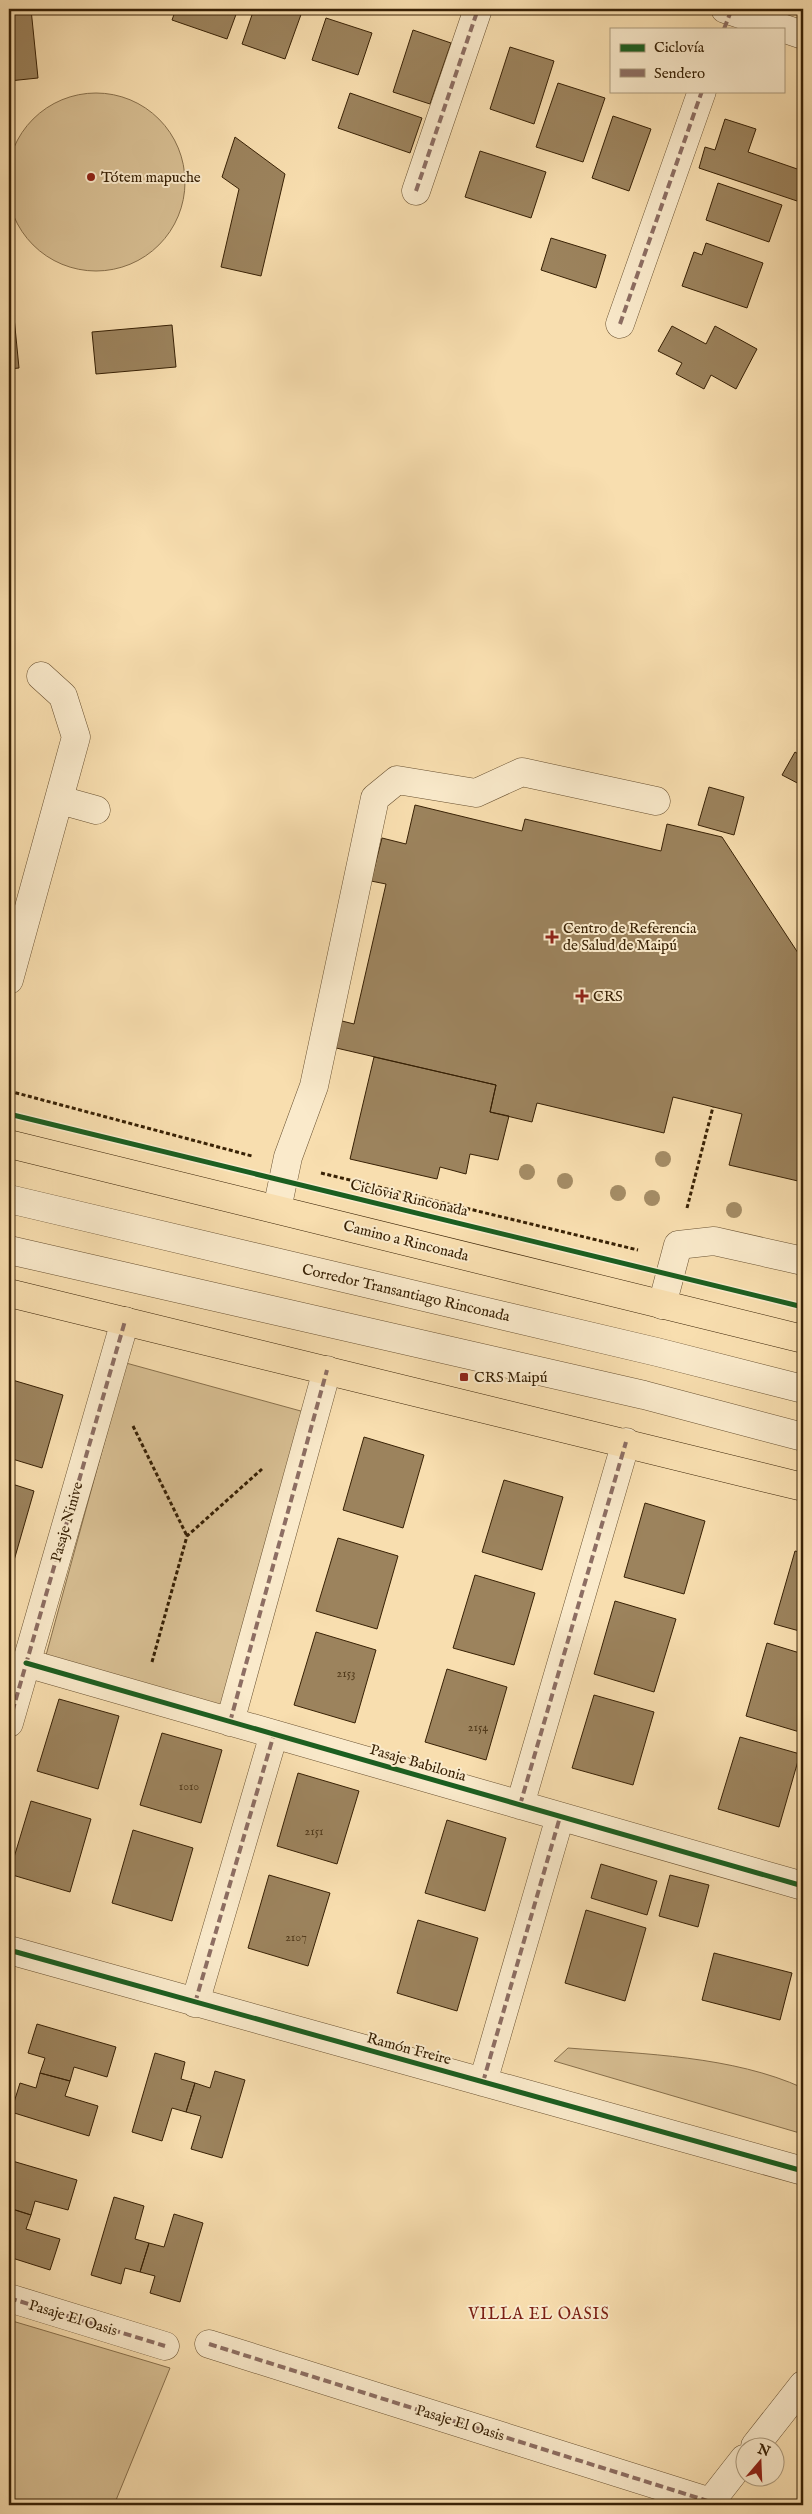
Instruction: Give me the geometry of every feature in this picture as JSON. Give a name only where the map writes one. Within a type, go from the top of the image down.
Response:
[{"type":"main road","name":"Camino a Rinconada","points":[[9,1144],[803,1339]]},
{"type":"main road","points":[[9,1293],[626,1442],[803,1487]]},
{"type":"street","points":[[416,192],[478,9]]},
{"type":"street","points":[[726,16],[775,28]]},
{"type":"street","points":[[784,30],[803,35]]},
{"type":"street","points":[[620,324],[702,92]]},
{"type":"street","points":[[9,980],[76,737],[63,696],[41,676]]},
{"type":"street","points":[[277,1209],[287,1165],[314,1086],[375,798],[397,780],[476,793],[522,772],[656,801]]},
{"type":"street","points":[[60,800],[96,810]]},
{"type":"street","name":"Corredor Transantiago Rinconada","points":[[9,1199],[657,1352],[803,1389]]},
{"type":"street","points":[[662,1305],[676,1252],[714,1241],[803,1261]]},
{"type":"street","points":[[9,1250],[644,1395],[803,1437]]},
{"type":"street","name":"Pasaje Ninive","points":[[9,1722],[125,1321]]},
{"type":"street","points":[[230,1722],[327,1370]]},
{"type":"street","points":[[520,1805],[626,1442]]},
{"type":"street","name":"Pasaje Babilonia","points":[[26,1663],[803,1886]]},
{"type":"street","points":[[195,2003],[274,1734]]},
{"type":"street","points":[[483,2082],[560,1816]]},
{"type":"street","name":"Ramón Freire","points":[[9,1950],[803,2171]]},
{"type":"street","name":"Pasaje El Oasis","points":[[9,2298],[165,2346]]},
{"type":"street","name":"Pasaje El Oasis","points":[[209,2344],[710,2504]]},
{"type":"street","points":[[763,2436],[803,2385]]},
{"type":"street","points":[[710,2504],[734,2472]]},
{"type":"path","points":[[9,1091],[287,1165],[676,1252],[713,1107]]},
{"type":"path","points":[[109,1376],[187,1536]]},
{"type":"path","points":[[151,1665],[187,1536],[264,1466]]},
{"type":"shaded area","points":[[96,93],[130,100],[145,108],[159,119],[170,133],[178,148],[185,182],[178,216],[170,231],[159,245],[145,256],[130,264],[96,271],[62,264],[47,256],[33,245],[22,231],[14,216],[7,182],[14,148],[22,133],[33,119],[47,108],[62,100]]},
{"type":"shaded area","points":[[126,1363],[319,1416],[239,1712],[45,1659]]},
{"type":"shaded area","points":[[568,2048],[688,2058],[747,2069],[776,2077],[803,2088],[803,2134],[554,2061]]},
{"type":"shaded area","points":[[9,2320],[170,2368],[114,2505],[9,2505]]},
{"type":"building","points":[[9,9],[31,9],[38,78],[9,81]]},
{"type":"building","points":[[176,9],[238,9],[227,39],[172,20]]},
{"type":"building","points":[[254,9],[303,9],[285,59],[242,44]]},
{"type":"building","points":[[326,18],[372,33],[358,75],[312,60]]},
{"type":"building","points":[[413,30],[451,43],[430,104],[393,92]]},
{"type":"building","points":[[510,47],[554,61],[534,124],[490,109]]},
{"type":"building","points":[[558,83],[605,98],[583,162],[536,147]]},
{"type":"building","points":[[350,93],[422,118],[410,153],[338,128]]},
{"type":"building","points":[[613,116],[651,129],[629,191],[592,178]]},
{"type":"building","points":[[725,119],[756,129],[748,152],[803,171],[803,203],[699,168],[705,147],[715,150]]},
{"type":"building","points":[[235,137],[285,174],[261,276],[221,267],[239,189],[222,177]]},
{"type":"building","points":[[480,151],[546,172],[531,218],[465,197]]},
{"type":"building","points":[[718,183],[782,205],[769,242],[706,220]]},
{"type":"building","points":[[551,238],[606,255],[596,288],[541,270]]},
{"type":"building","points":[[706,243],[763,263],[747,308],[682,286],[694,252],[702,255]]},
{"type":"building","points":[[9,266],[19,368],[9,369]]},
{"type":"building","points":[[172,325],[176,367],[96,374],[92,332]]},
{"type":"building","points":[[672,326],[706,344],[715,326],[757,349],[736,389],[711,375],[704,389],[676,374],[682,363],[658,351]]},
{"type":"building","points":[[795,752],[803,757],[803,786],[782,775]]},
{"type":"building","points":[[709,787],[744,797],[734,835],[698,825]]},
{"type":"building","name":"CRS","points":[[415,805],[522,831],[525,819],[661,851],[667,824],[722,837],[802,959],[803,955],[803,1161],[798,1181],[729,1165],[742,1114],[673,1097],[664,1133],[537,1103],[532,1122],[490,1112],[496,1085],[332,1047],[338,1020],[354,1024],[386,884],[371,881],[382,838],[406,844]]},
{"type":"building","points":[[374,1057],[496,1085],[490,1112],[509,1116],[498,1160],[470,1154],[466,1174],[440,1167],[437,1179],[350,1159]]},
{"type":"building","points":[[9,1379],[63,1395],[42,1468],[9,1458]]},
{"type":"building","points":[[364,1437],[424,1455],[403,1528],[343,1510]]},
{"type":"building","points":[[504,1480],[563,1497],[542,1570],[482,1552]]},
{"type":"building","points":[[9,1483],[34,1491],[13,1564],[9,1562]]},
{"type":"building","points":[[645,1503],[705,1521],[684,1594],[624,1577]]},
{"type":"building","points":[[338,1538],[398,1556],[377,1629],[316,1611]]},
{"type":"building","points":[[795,1551],[803,1553],[803,1632],[774,1624]]},
{"type":"building","points":[[475,1575],[535,1593],[514,1665],[453,1648]]},
{"type":"building","points":[[615,1601],[676,1619],[654,1692],[594,1674]]},
{"type":"building","points":[[316,1632],[376,1650],[355,1723],[294,1705]]},
{"type":"building","points":[[767,1643],[803,1654],[803,1733],[746,1716]]},
{"type":"building","points":[[447,1669],[507,1687],[486,1760],[425,1742]]},
{"type":"building","points":[[594,1695],[654,1712],[633,1785],[572,1768]]},
{"type":"building","points":[[59,1699],[119,1716],[98,1789],[37,1771]]},
{"type":"building","points":[[162,1733],[222,1750],[201,1823],[140,1805]]},
{"type":"building","points":[[740,1737],[800,1754],[779,1827],[718,1809]]},
{"type":"building","points":[[298,1773],[359,1791],[337,1864],[277,1846]]},
{"type":"building","points":[[31,1801],[91,1819],[70,1892],[9,1874]]},
{"type":"building","points":[[447,1820],[506,1838],[485,1911],[425,1893]]},
{"type":"building","points":[[133,1830],[193,1848],[172,1921],[112,1903]]},
{"type":"building","points":[[601,1864],[657,1881],[647,1915],[591,1898]]},
{"type":"building","points":[[269,1875],[330,1893],[308,1966],[248,1948]]},
{"type":"building","points":[[670,1875],[709,1885],[698,1927],[659,1916]]},
{"type":"building","points":[[586,1910],[646,1928],[625,2001],[565,1983]]},
{"type":"building","points":[[418,1920],[478,1938],[457,2011],[397,1993]]},
{"type":"building","points":[[714,1953],[792,1973],[780,2020],[702,2000]]},
{"type":"building","points":[[37,2024],[116,2047],[107,2077],[74,2067],[70,2081],[40,2073],[45,2058],[28,2053]]},
{"type":"building","points":[[155,2053],[185,2062],[181,2079],[195,2083],[186,2112],[172,2108],[162,2141],[132,2132]]},
{"type":"building","points":[[215,2071],[245,2080],[222,2158],[191,2149],[201,2116],[186,2112],[195,2083],[210,2088]]},
{"type":"building","points":[[40,2073],[70,2081],[65,2096],[98,2106],[89,2136],[11,2112],[20,2083],[36,2088]]},
{"type":"building","points":[[9,2160],[77,2180],[68,2210],[35,2201],[31,2215],[9,2208]]},
{"type":"building","points":[[114,2197],[144,2206],[135,2239],[149,2243],[140,2272],[125,2268],[121,2284],[91,2275]]},
{"type":"building","points":[[9,2208],[31,2215],[26,2229],[60,2239],[50,2270],[9,2257]]},
{"type":"building","points":[[174,2214],[203,2223],[180,2302],[150,2293],[155,2276],[140,2272],[149,2243],[164,2247]]},
{"type":"marked path","points":[[416,191],[478,9]]},
{"type":"marked path","points":[[724,28],[731,11]]},
{"type":"marked path","points":[[620,324],[702,92]]},
{"type":"marked path","points":[[9,1723],[125,1321]]},
{"type":"marked path","points":[[230,1722],[327,1370]]},
{"type":"marked path","points":[[520,1805],[626,1442]]},
{"type":"marked path","points":[[195,2003],[274,1734]]},
{"type":"marked path","points":[[483,2082],[560,1817]]},
{"type":"marked path","points":[[9,2298],[165,2346]]},
{"type":"marked path","points":[[209,2344],[711,2502]]},
{"type":"cycle path","name":"Ciclovia Rinconada","points":[[9,1114],[803,1307]]},
{"type":"cycle path","points":[[26,1663],[803,1886]]},
{"type":"cycle path","points":[[9,1950],[803,2171]]},
{"type":"place","name":"Tótem mapuche","points":[[91,177]]},
{"type":"place","name":"Centro de Referencia de Salud de Maipú","points":[[552,937]]},
{"type":"place","name":"CRS","points":[[582,996]]},
{"type":"place","name":"CRS Maipú","points":[[464,1377]]},
{"type":"district","name":"VILLA EL OASIS","points":[[539,2315]]}]
